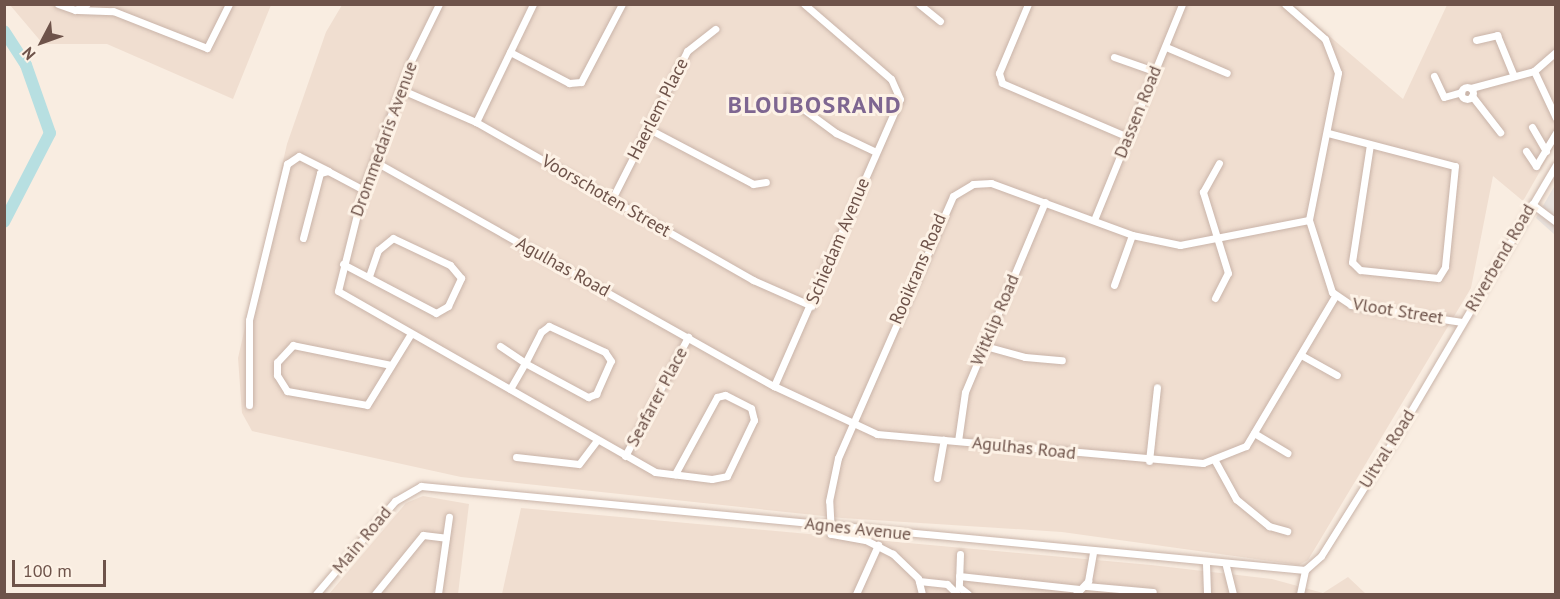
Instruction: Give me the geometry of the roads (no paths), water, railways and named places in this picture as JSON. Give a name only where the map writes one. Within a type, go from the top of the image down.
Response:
[{"type":"street","points":[[58,4],[78,10],[106,7],[207,48],[229,4]]},
{"type":"street","points":[[78,10],[87,4]]},
{"type":"street","name":"Drommedaris Avenue","points":[[410,335],[340,294],[339,276],[363,190],[400,89],[439,4]]},
{"type":"street","points":[[476,122],[533,4]]},
{"type":"street","points":[[510,52],[569,83],[581,82],[622,4]]},
{"type":"street","name":"Schiedam Avenue","points":[[774,386],[812,306],[900,95],[891,79],[804,4]]},
{"type":"street","points":[[919,4],[940,21]]},
{"type":"street","points":[[1028,4],[999,73],[1002,83],[1128,137]]},
{"type":"street","name":"Dassen Road","points":[[1094,220],[1182,4]]},
{"type":"street","points":[[1285,4],[1332,51],[1338,78],[1309,220],[1335,296]]},
{"type":"street","name":"Haerlem Place","points":[[612,199],[690,45],[715,29]]},
{"type":"street","points":[[1476,40],[1497,35],[1513,74]]},
{"type":"street","points":[[1166,47],[1227,73]]},
{"type":"street","points":[[1434,76],[1444,97],[1513,74],[1534,71],[1556,51]]},
{"type":"street","points":[[1114,57],[1154,71]]},
{"type":"street","points":[[1534,71],[1556,118]]},
{"type":"street","points":[[1471,88],[1472,96],[1500,132]]},
{"type":"street","name":"Voorschoten Street","points":[[400,89],[476,122],[753,280],[812,306]]},
{"type":"street","points":[[1461,92],[1466,99],[1472,96]]},
{"type":"street","points":[[786,97],[836,133],[876,152]]},
{"type":"street","points":[[1532,127],[1546,151]]},
{"type":"street","points":[[647,128],[753,184],[766,182]]},
{"type":"street","points":[[1328,132],[1370,145],[1451,162],[1456,168],[1445,267],[1438,278],[1360,270],[1352,262],[1370,145]]},
{"type":"street","points":[[1526,152],[1533,167],[1546,151],[1556,133]]},
{"type":"street","points":[[249,405],[249,318],[287,164],[299,156],[363,190]]},
{"type":"street","name":"Agulhas Road","points":[[374,160],[774,386],[851,426],[944,440],[1192,464],[1241,450],[1254,433],[1335,296]]},
{"type":"street","points":[[1215,298],[1228,273],[1203,192],[1219,164]]},
{"type":"street","name":"Riverbend Road","points":[[1462,322],[1556,165]]},
{"type":"street","points":[[303,238],[316,180],[328,171]]},
{"type":"street","name":"Rooikrans Road","points":[[829,526],[833,474],[851,426],[953,196],[988,182],[1132,235],[1180,245],[1309,220]]},
{"type":"street","name":"Witklip Road","points":[[958,441],[965,392],[1045,202]]},
{"type":"street","points":[[1532,204],[1556,222]]},
{"type":"street","points":[[1114,285],[1132,235]]},
{"type":"street","points":[[343,264],[435,313],[448,306],[461,278],[450,265],[393,238],[378,250],[369,276]]},
{"type":"street","name":"Vloot Street","points":[[1335,296],[1351,305],[1462,322]]},
{"type":"street","name":"Uitval Road","points":[[1305,570],[1321,556],[1462,322]]},
{"type":"street","points":[[500,346],[525,363],[590,398],[612,365],[605,352],[553,325],[541,332],[525,363],[510,389]]},
{"type":"street","points":[[391,365],[293,345],[277,362],[277,375],[287,390],[364,406],[391,365],[410,335],[655,472],[675,474],[727,476],[754,420],[751,408],[725,395],[717,397],[675,474]]},
{"type":"street","name":"Seafarer Place","points":[[625,456],[688,337]]},
{"type":"street","points":[[985,346],[1062,360]]},
{"type":"street","points":[[1301,355],[1336,375]]},
{"type":"street","points":[[1149,461],[1156,387]]},
{"type":"street","points":[[1254,433],[1287,453]]},
{"type":"street","points":[[516,457],[579,464],[597,440]]},
{"type":"street","points":[[937,478],[944,440]]},
{"type":"street","points":[[1214,459],[1236,499],[1269,526],[1287,531]]},
{"type":"street","name":"Agnes Avenue","points":[[410,489],[829,526],[1226,566],[1305,570]]},
{"type":"street","name":"Main Road","points":[[316,594],[410,489]]},
{"type":"street","points":[[438,594],[449,517]]},
{"type":"street","points":[[829,526],[833,535],[878,545],[919,581],[947,584],[957,594]]},
{"type":"street","points":[[375,594],[423,535],[446,538]]},
{"type":"street","points":[[856,594],[878,545]]},
{"type":"street","points":[[1080,590],[1093,552]]},
{"type":"street","points":[[960,554],[960,591],[968,594]]},
{"type":"street","points":[[1206,564],[1207,594]]},
{"type":"street","points":[[1226,566],[1233,594]]},
{"type":"street","points":[[1300,594],[1305,570]]},
{"type":"street","points":[[959,576],[1080,590],[1154,592]]},
{"type":"street","points":[[919,581],[922,594]]},
{"type":"waterway","points":[[4,31],[26,65],[50,133],[4,222]]},
{"type":"district","name":"BLOUBOSRAND","points":[[815,105]]}]
